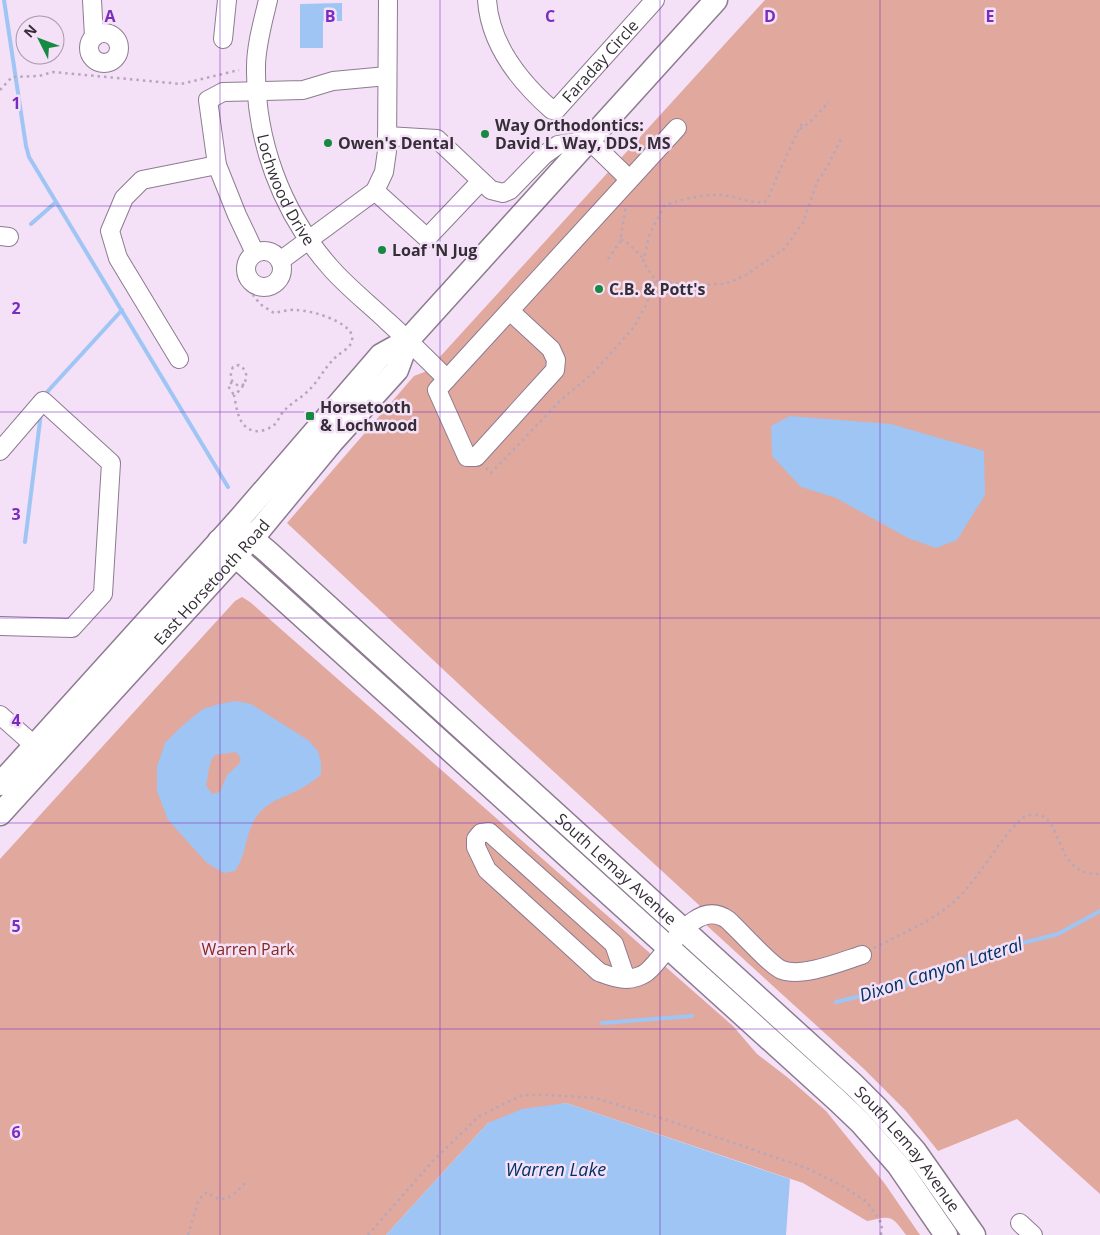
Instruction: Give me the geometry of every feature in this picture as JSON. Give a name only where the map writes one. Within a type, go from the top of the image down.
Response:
[{"type":"main road","name":"East Horsetooth Road","points":[[0,814],[42,752],[228,548],[235,524],[381,355],[408,340],[716,0]]},
{"type":"main road","name":"East Horsetooth Road","points":[[228,548],[252,539],[332,442],[396,370],[408,340]]},
{"type":"main road","name":"South Lemay Avenue","points":[[235,524],[684,930],[877,1108],[915,1151],[974,1235]]},
{"type":"main road","name":"South Lemay Avenue","points":[[228,548],[861,1123],[898,1165],[946,1235]]},
{"type":"main road","name":"East Horsetooth Road","points":[[0,784],[42,752]]},
{"type":"street","points":[[92,0],[94,37]]},
{"type":"street","points":[[223,39],[227,0]]},
{"type":"street","name":"Lochwood Drive","points":[[268,0],[261,28],[256,66],[260,121],[272,169],[292,214],[308,239],[344,282],[408,340],[447,379]]},
{"type":"street","points":[[280,261],[375,191],[384,172],[387,152],[388,0]]},
{"type":"street","name":"Faraday Circle","points":[[487,0],[492,24],[501,49],[512,68],[523,82],[552,110],[556,110],[656,0]]},
{"type":"street","points":[[255,253],[217,165],[208,100],[223,92],[303,90],[333,81],[387,76]]},
{"type":"street","points":[[510,311],[551,349],[556,360],[555,370],[476,457],[466,456],[437,390],[676,128]]},
{"type":"street","points":[[387,136],[437,139],[491,190],[503,193],[510,190],[544,155],[558,146],[590,140],[628,180]]},
{"type":"street","points":[[179,359],[118,258],[110,230],[124,198],[142,180],[217,165]]},
{"type":"street","points":[[375,191],[427,238],[481,181]]},
{"type":"street","points":[[266,251],[277,256],[280,261],[282,267],[279,279],[270,286],[258,287],[248,279],[245,268],[246,262],[255,253],[266,251]]},
{"type":"street","points":[[0,451],[43,401],[111,463],[103,594],[72,628],[0,626]]},
{"type":"street","points":[[0,715],[42,752]]},
{"type":"street","points":[[626,979],[614,944],[489,832],[481,833],[476,839],[476,847],[487,870],[599,972],[611,976],[626,979],[647,972],[696,919],[714,913],[722,915],[773,964],[782,970],[796,972],[824,968],[862,955]]},
{"type":"street","points":[[1020,1223],[1033,1235]]},
{"type":"path","points":[[0,90],[12,77],[39,76],[52,72],[181,84],[238,70]]},
{"type":"path","points":[[799,130],[811,121],[829,102]]},
{"type":"path","points":[[804,121],[768,198],[764,202],[758,203],[722,195],[701,196],[680,200],[664,206],[650,233],[643,262],[656,281],[691,285],[725,284],[746,275],[784,250],[803,222],[817,182],[841,140]]},
{"type":"path","points":[[608,259],[621,239],[628,180]]},
{"type":"path","points":[[621,239],[629,244],[644,260]]},
{"type":"path","points":[[476,457],[491,472],[561,400],[594,372],[634,327],[646,306],[656,281]]},
{"type":"path","points":[[233,382],[228,386],[234,395],[239,420],[256,432],[266,430],[275,424],[290,404],[309,391],[328,365],[351,344],[352,337],[349,330],[340,323],[310,312],[294,309],[274,313],[260,304],[253,294]]},
{"type":"path","points":[[234,395],[241,390],[244,384],[247,375],[244,368],[239,365],[233,366],[230,372],[231,380],[236,385],[241,386],[244,384]]},
{"type":"path","points":[[862,955],[942,912],[961,896],[1022,818],[1037,814],[1043,816],[1052,826],[1067,858],[1073,865],[1081,871],[1100,874]]},
{"type":"path","points":[[368,1235],[432,1162],[478,1117],[522,1095],[595,1098],[661,1118],[809,1169],[842,1186],[867,1202],[882,1224],[881,1235]]},
{"type":"path","points":[[188,1235],[199,1199],[207,1192],[214,1198],[223,1199],[233,1196],[247,1180]]},
{"type":"green space","points":[[765,0],[1100,0],[1100,1194],[1017,1119],[938,1151],[906,1111],[863,1068],[704,923],[699,905],[287,523],[414,376],[427,371]]},
{"type":"green space","name":"Warren Park","points":[[242,597],[733,1026],[757,1054],[826,1111],[885,1184],[920,1235],[906,1235],[897,1223],[890,1218],[867,1221],[803,1183],[566,1103],[488,1123],[386,1235],[0,1235],[0,859],[235,601]]},
{"type":"water","points":[[342,3],[342,21],[323,21],[323,48],[300,48],[300,4]]},
{"type":"water","points":[[790,416],[891,424],[984,451],[985,495],[957,540],[936,548],[908,538],[836,498],[801,487],[772,456],[771,426]]},
{"type":"water","points":[[236,701],[251,704],[308,740],[318,751],[321,762],[321,774],[297,791],[270,803],[261,811],[252,825],[243,856],[235,871],[224,873],[207,863],[168,820],[157,791],[157,767],[165,743],[203,709]],"holes":[[[236,752],[241,759],[238,765],[227,775],[220,792],[212,794],[206,785],[210,765],[215,755]]]},
{"type":"water","name":"Warren Lake","points":[[566,1103],[790,1179],[786,1235],[386,1235],[488,1123],[522,1109]]},
{"type":"waterway","points":[[4,0],[29,157],[228,487]]},
{"type":"waterway","points":[[31,224],[56,202]]},
{"type":"waterway","points":[[45,397],[48,391],[122,310]]},
{"type":"waterway","points":[[25,542],[41,413]]},
{"type":"waterway","name":"Dixon Canyon Lateral","points":[[836,1002],[909,984],[975,955],[1058,934],[1100,911]]},
{"type":"waterway","name":"Dixon Canyon Lateral","points":[[602,1023],[692,1016]]},
{"type":"place","name":"Way Orthodontics: David L. Way, DDS, MS","points":[[485,134]]},
{"type":"place","name":"Owen's Dental","points":[[328,143]]},
{"type":"place","name":"Loaf 'N Jug","points":[[382,250]]},
{"type":"place","name":"C.B. & Pott's","points":[[599,289]]},
{"type":"place","name":"Horsetooth & Lochwood","points":[[310,416]]}]
